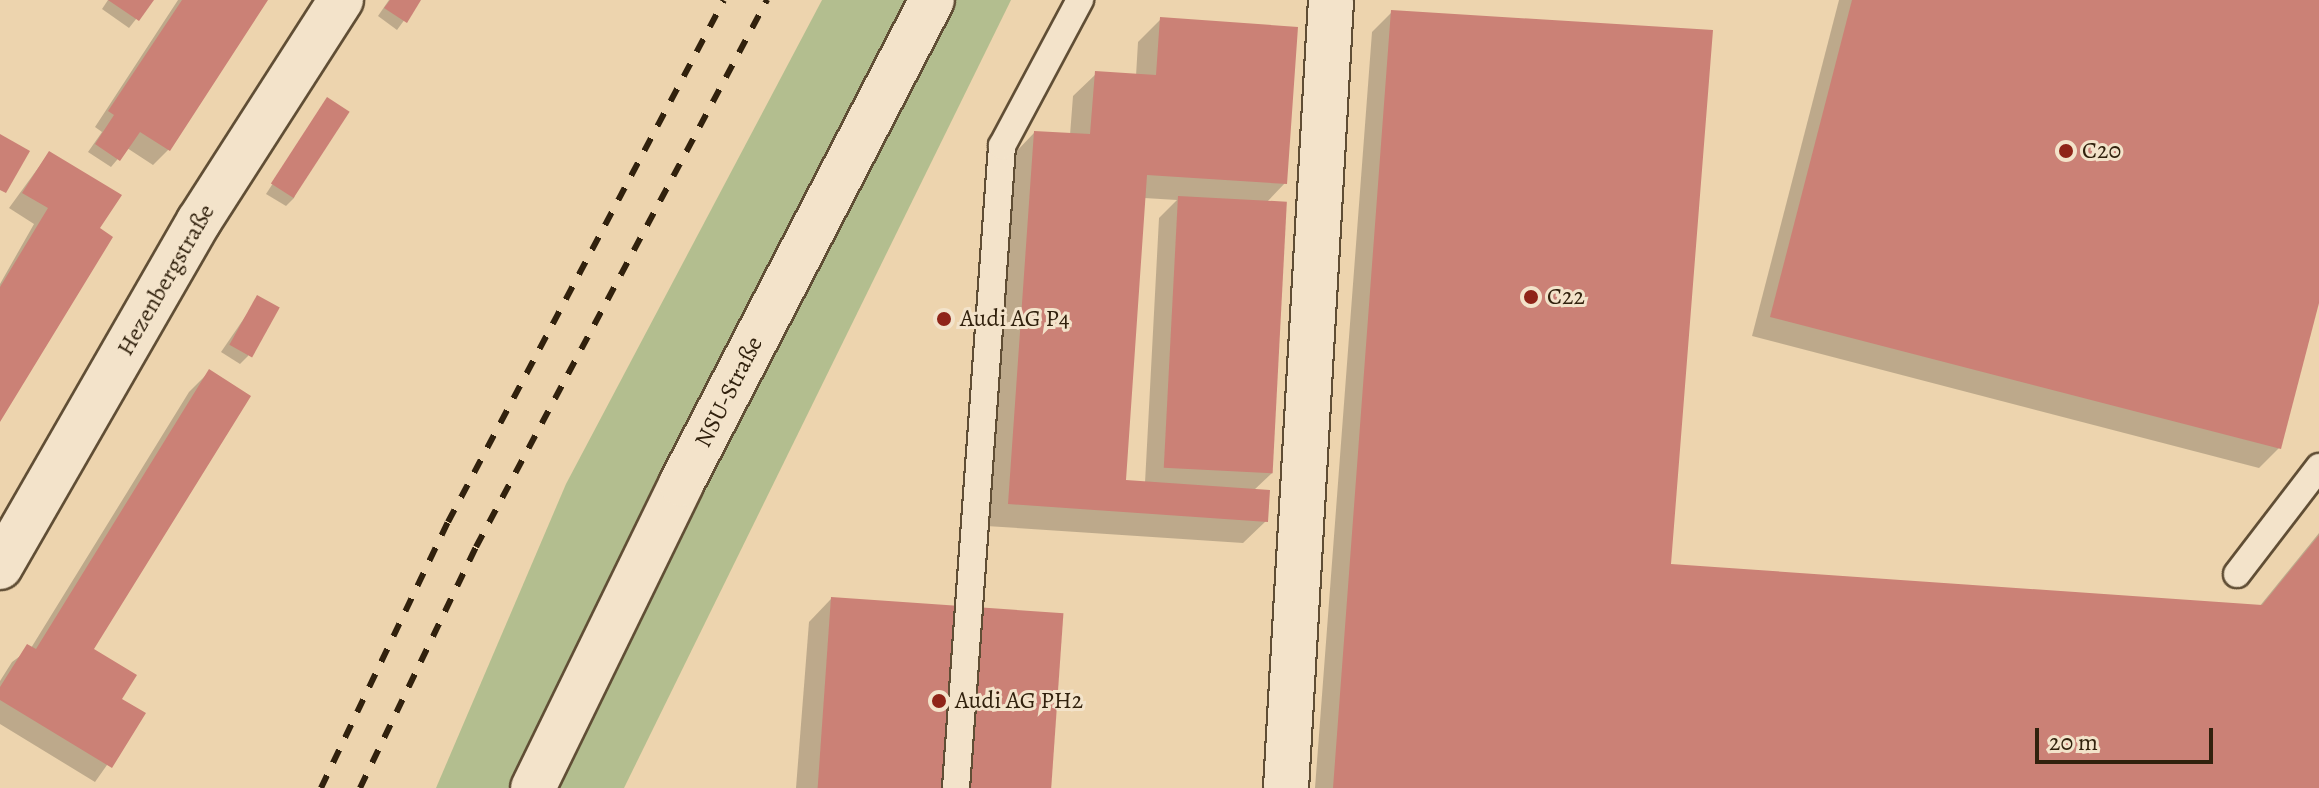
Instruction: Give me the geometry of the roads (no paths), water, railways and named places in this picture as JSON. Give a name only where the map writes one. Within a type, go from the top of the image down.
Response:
[{"type":"street","name":"Hezenbergstraße","points":[[0,567],[199,221],[341,0]]},
{"type":"street","name":"NSU-Straße","points":[[533,788],[681,484],[932,0]]},
{"type":"street","points":[[1286,788],[1331,0]]},
{"type":"lane","points":[[956,788],[1002,146],[1080,0]]},
{"type":"lane","points":[[2237,574],[2319,467]]},
{"type":"railway","points":[[321,788],[448,522],[724,0]]},
{"type":"railway","points":[[360,788],[476,547],[767,0]]},
{"type":"place","name":"C20","points":[[2066,151]]},
{"type":"place","name":"C22","points":[[1531,297]]},
{"type":"place","name":"Audi AG P4","points":[[944,319]]},
{"type":"place","name":"Audi AG PH2","points":[[939,701]]}]
